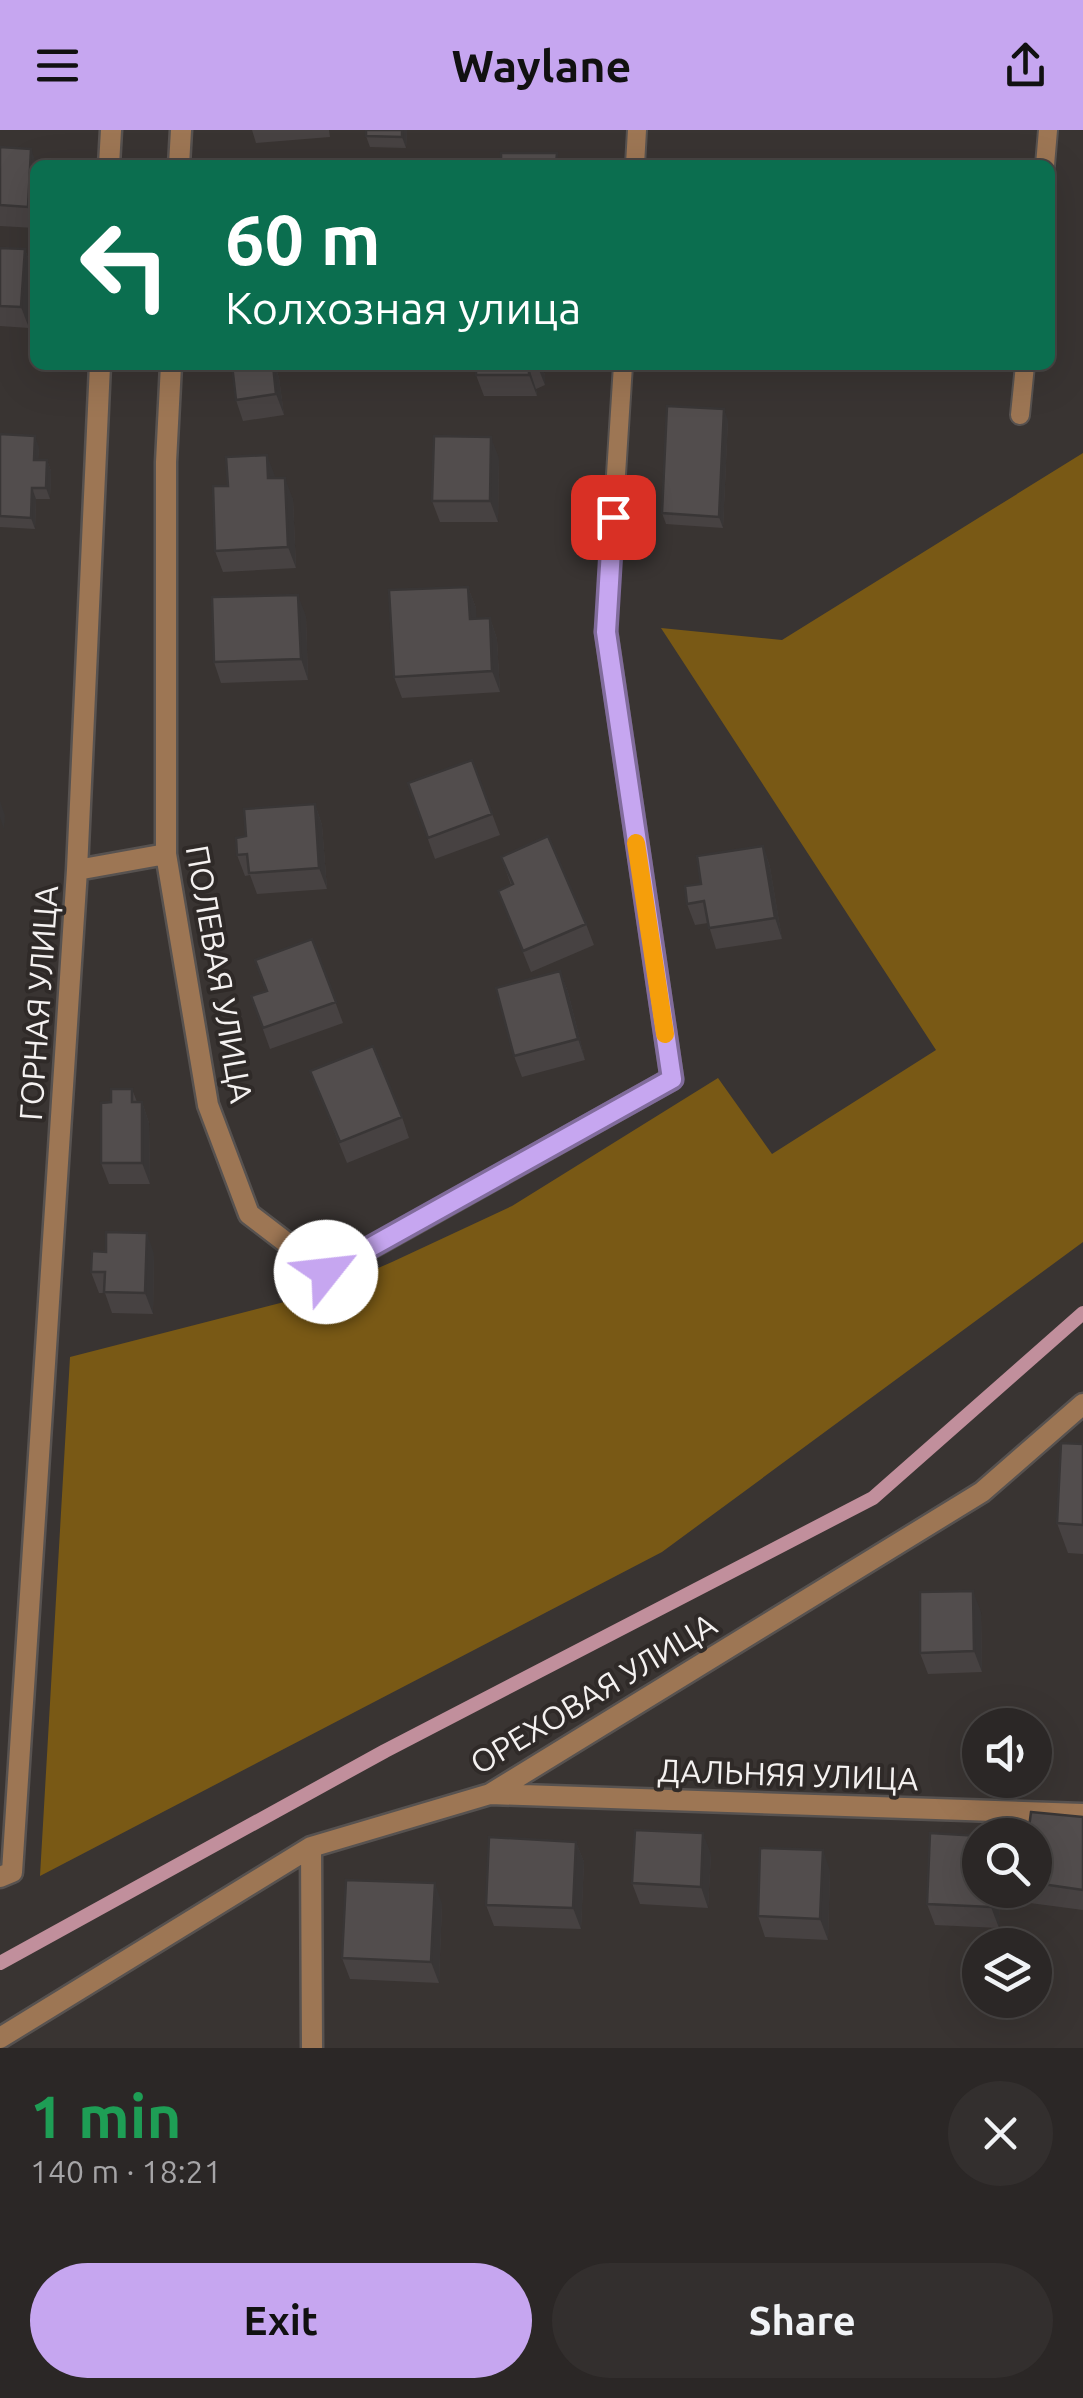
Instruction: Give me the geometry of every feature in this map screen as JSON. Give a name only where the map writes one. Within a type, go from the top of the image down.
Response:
[{"type":"street","points":[[110,160],[111,130]]},
{"type":"street","points":[[179,160],[180,130]]},
{"type":"street","name":"ГОРНАЯ УЛИЦА","points":[[0,1877],[12,1872],[76,870],[100,370]]},
{"type":"street","name":"ПОЛЕВАЯ УЛИЦА","points":[[171,370],[166,462],[166,854],[208,1104],[249,1214],[326,1272],[672,1079],[606,632]]},
{"type":"street","points":[[76,870],[166,854]]},
{"type":"street","name":"ОРЕХОВАЯ УЛИЦА","points":[[0,2038],[311,1848],[490,1794],[982,1492],[1083,1404]]},
{"type":"street","name":"ДАЛЬНЯЯ УЛИЦА","points":[[490,1794],[1083,1814]]},
{"type":"street","points":[[311,1848],[312,2048]]},
{"type":"lane","points":[[635,160],[637,130]]},
{"type":"lane","points":[[1045,160],[1048,130]]},
{"type":"lane","points":[[606,632],[622,370]]},
{"type":"lane","points":[[1020,415],[1024,370]]},
{"type":"shaded area","points":[[1083,453],[1083,1242],[662,1552],[40,1876],[70,1357],[323,1292],[512,1206],[718,1078],[772,1154],[936,1050],[661,628],[782,640]]},
{"type":"building","points":[[366,130],[402,130],[402,137],[366,136]]},
{"type":"building","points":[[0,147],[31,149],[28,207],[0,205]]},
{"type":"building","points":[[501,153],[557,153],[556,160],[501,160]]},
{"type":"building","points":[[0,248],[25,249],[21,307],[0,306]]},
{"type":"building","points":[[233,370],[274,370],[276,394],[236,400]]},
{"type":"building","points":[[476,370],[529,370],[529,375],[476,375]]},
{"type":"building","points":[[667,406],[724,409],[719,517],[662,513]]},
{"type":"building","points":[[0,434],[35,436],[34,460],[47,460],[46,488],[32,488],[31,518],[0,516]]},
{"type":"building","points":[[434,436],[491,437],[490,501],[432,501]]},
{"type":"building","points":[[267,455],[268,478],[285,478],[288,547],[215,551],[213,486],[228,486],[226,457]]},
{"type":"building","points":[[468,587],[470,619],[490,618],[492,671],[394,677],[389,590]]},
{"type":"building","points":[[298,595],[301,659],[214,662],[212,597]]},
{"type":"building","points":[[472,760],[492,814],[428,838],[408,783]]},
{"type":"building","points":[[315,804],[319,868],[249,873],[247,854],[237,855],[236,838],[246,836],[244,809]]},
{"type":"building","points":[[548,836],[586,924],[523,951],[498,891],[513,884],[501,857]]},
{"type":"building","points":[[763,846],[775,918],[709,928],[704,901],[687,904],[685,886],[701,884],[697,856]]},
{"type":"building","points":[[312,939],[336,1002],[263,1028],[251,996],[267,991],[255,960]]},
{"type":"building","points":[[560,971],[578,1039],[514,1056],[496,988]]},
{"type":"building","points":[[373,1046],[402,1117],[340,1142],[310,1071]]},
{"type":"building","points":[[111,1089],[132,1089],[132,1102],[142,1102],[142,1163],[101,1163],[101,1103],[111,1102]]},
{"type":"building","points":[[106,1232],[147,1233],[145,1293],[104,1292],[105,1272],[91,1272],[92,1251],[106,1252]]},
{"type":"building","points":[[1061,1443],[1083,1444],[1083,1525],[1057,1523]]},
{"type":"building","points":[[973,1591],[974,1651],[920,1653],[920,1592]]},
{"type":"building","points":[[1031,1812],[1083,1817],[1083,1890],[1052,1885],[1052,1818],[1030,1818]]},
{"type":"building","points":[[635,1830],[703,1833],[701,1887],[632,1883]]},
{"type":"building","points":[[930,1833],[962,1835],[962,1906],[927,1904]]},
{"type":"building","points":[[489,1837],[576,1842],[573,1908],[486,1905]]},
{"type":"building","points":[[760,1848],[823,1850],[820,1919],[758,1916]]},
{"type":"building","points":[[346,1880],[435,1883],[431,1962],[342,1958]]},
{"type":"waterway","points":[[0,1963],[385,1751],[873,1498],[1083,1313]]},
{"type":"slow traffic","points":[[636,843],[665,1034]]},
{"type":"route","points":[[326,1272],[672,1079],[606,632],[613,517]]}]
